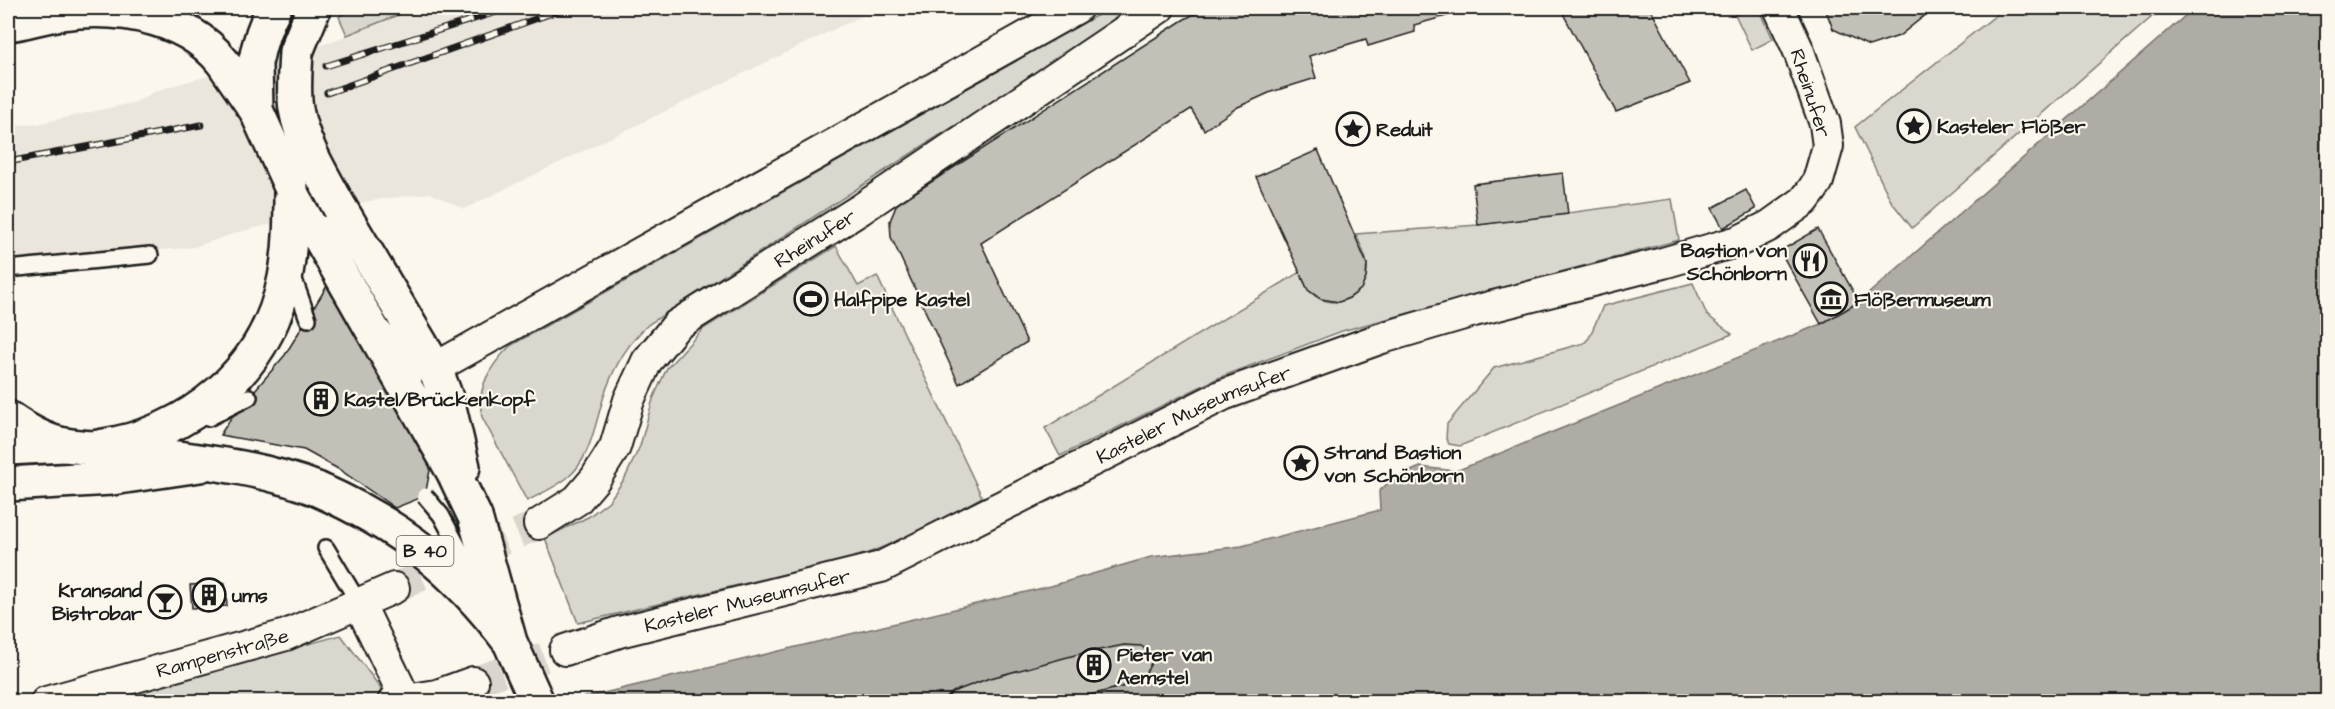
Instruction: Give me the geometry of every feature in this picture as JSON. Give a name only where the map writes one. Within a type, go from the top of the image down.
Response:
[{"type":"main road","points":[[242,67],[274,8]]},
{"type":"main road","name":"B 40","points":[[314,8],[296,52],[294,87],[296,110],[312,154],[340,208],[435,368],[434,408]]},
{"type":"main road","name":"B 40","points":[[10,25],[66,10],[120,10],[161,20],[205,44],[223,62],[242,67],[256,110],[291,187],[299,218],[374,332],[434,408],[475,517],[510,642],[537,702]]},
{"type":"main road","name":"B 40","points":[[98,447],[127,443],[176,423],[222,391],[241,370],[269,327],[278,304],[299,218]]},
{"type":"main road","name":"B 40","points":[[8,418],[41,437],[64,445],[98,447],[271,474],[317,489],[355,506],[391,527],[425,551],[485,609],[510,642]]},
{"type":"main road","points":[[8,448],[64,445]]},
{"type":"main road","points":[[8,484],[112,478],[212,464]]},
{"type":"street","points":[[374,332],[400,354],[418,365],[435,368],[1077,8]]},
{"type":"street","name":"Rheinufer","points":[[539,524],[577,500],[595,479],[615,447],[629,400],[647,361],[677,325],[861,209],[1159,8]]},
{"type":"street","name":"Rheinufer","points":[[1779,8],[1798,49],[1825,124],[1828,146],[1818,181]]},
{"type":"street","name":"Kasteler Museumsufer","points":[[565,650],[619,632],[882,567],[1223,395],[1382,338],[1474,311],[1663,263],[1739,241],[1769,226],[1804,201],[1818,181]]},
{"type":"street","points":[[394,588],[360,605],[399,700],[437,695],[473,682]]},
{"type":"street","name":"Rampenstraße","points":[[46,702],[276,639],[360,605]]},
{"type":"lane","points":[[8,269],[150,255]]},
{"type":"lane","points":[[288,263],[308,319]]},
{"type":"lane","points":[[150,434],[201,421],[249,397]]},
{"type":"lane","points":[[425,496],[441,515],[510,642]]},
{"type":"lane","points":[[326,548],[360,605]]},
{"type":"shaded area","points":[[350,8],[416,8],[347,35],[339,17]]},
{"type":"shaded area","points":[[416,8],[878,8],[464,209],[430,193],[369,201],[239,232],[195,247],[8,264],[8,126],[37,124],[136,102],[156,91],[178,84],[317,47]]},
{"type":"shaded area","points":[[1110,8],[1145,8],[932,140],[649,324],[629,346],[614,372],[606,390],[588,449],[582,460],[563,481],[527,501],[482,417],[481,396],[486,378],[496,361],[510,346]]},
{"type":"shaded area","points":[[1732,8],[1759,8],[1773,39],[1752,50]]},
{"type":"shaded area","points":[[2005,8],[2162,8],[1912,228],[1891,201],[1855,127]]},
{"type":"shaded area","points":[[2194,8],[2327,8],[2327,701],[566,702],[1051,586],[1151,557],[1242,546],[1380,510],[1379,491],[1393,479],[1420,467],[1456,471],[1821,324],[1859,302]]},
{"type":"shaded area","points":[[1672,199],[1679,240],[1342,331],[1218,378],[1060,456],[1045,428],[1300,272],[1310,291],[1323,300],[1340,301],[1356,294],[1365,279],[1367,265],[1356,234],[1478,225]]},
{"type":"shaded area","points":[[836,246],[858,286],[877,276],[982,497],[919,532],[861,556],[578,623],[545,538],[588,517],[609,501],[625,478],[640,446],[653,399],[667,368],[703,329]]},
{"type":"shaded area","points":[[1693,283],[1707,315],[1732,334],[1460,446],[1449,444],[1446,439],[1447,424],[1494,368],[1584,343],[1589,338],[1603,306]]},
{"type":"shaded area","points":[[341,635],[379,686],[386,701],[96,702]]},
{"type":"building","points":[[1205,8],[1475,8],[1414,25],[1415,32],[1368,46],[1366,39],[1309,56],[1316,78],[1271,92],[1238,107],[1204,130],[1191,109],[981,243],[1027,342],[959,384],[891,237],[890,221],[897,204]]},
{"type":"building","points":[[1560,8],[1650,8],[1690,83],[1616,112]]},
{"type":"building","points":[[1825,8],[1934,8],[1899,36],[1869,46],[1833,29]]},
{"type":"building","points":[[1318,150],[1367,264],[1366,278],[1361,289],[1339,302],[1321,299],[1308,290],[1256,177]]},
{"type":"building","points":[[1563,173],[1568,214],[1478,225],[1473,184]]},
{"type":"building","points":[[1746,190],[1756,209],[1723,228],[1712,208]]},
{"type":"building","points":[[1818,229],[1859,302],[1821,324],[1780,251]]},
{"type":"building","name":"Kastel/Brückenkopf","points":[[327,286],[354,326],[432,460],[425,496],[395,508],[340,470],[304,450],[220,435],[231,418],[285,355]]},
{"type":"building","name":"ums","points":[[225,583],[227,606],[192,608],[190,585]]},
{"type":"building","name":"Pieter van Aemstel","points":[[1124,645],[1141,646],[1155,656],[1145,674],[1129,685],[1063,702],[942,702],[953,692],[987,679],[1075,655]]},
{"type":"tunnel","points":[[394,588],[539,524]]},
{"type":"tunnel","points":[[473,682],[565,650]]},
{"type":"railway","points":[[326,66],[509,8]]},
{"type":"railway","points":[[327,93],[566,8]]},
{"type":"railway","points":[[8,162],[201,125]]},
{"type":"place","name":"Kasteler Flößer","points":[[1914,126]]},
{"type":"place","name":"Reduit","points":[[1353,129]]},
{"type":"place","name":"Bastion von Schönborn","points":[[1810,261]]},
{"type":"place","name":"Halfpipe Kastel","points":[[811,299]]},
{"type":"place","name":"Flößermuseum","points":[[1831,299]]},
{"type":"place","name":"Kastel/Brückenkopf","points":[[321,399]]},
{"type":"place","name":"Strand Bastion von Schönborn","points":[[1301,463]]},
{"type":"place","name":"ums","points":[[209,595]]},
{"type":"place","name":"Kransand Bistrobar","points":[[165,602]]},
{"type":"place","name":"Pieter van Aemstel","points":[[1094,665]]}]
